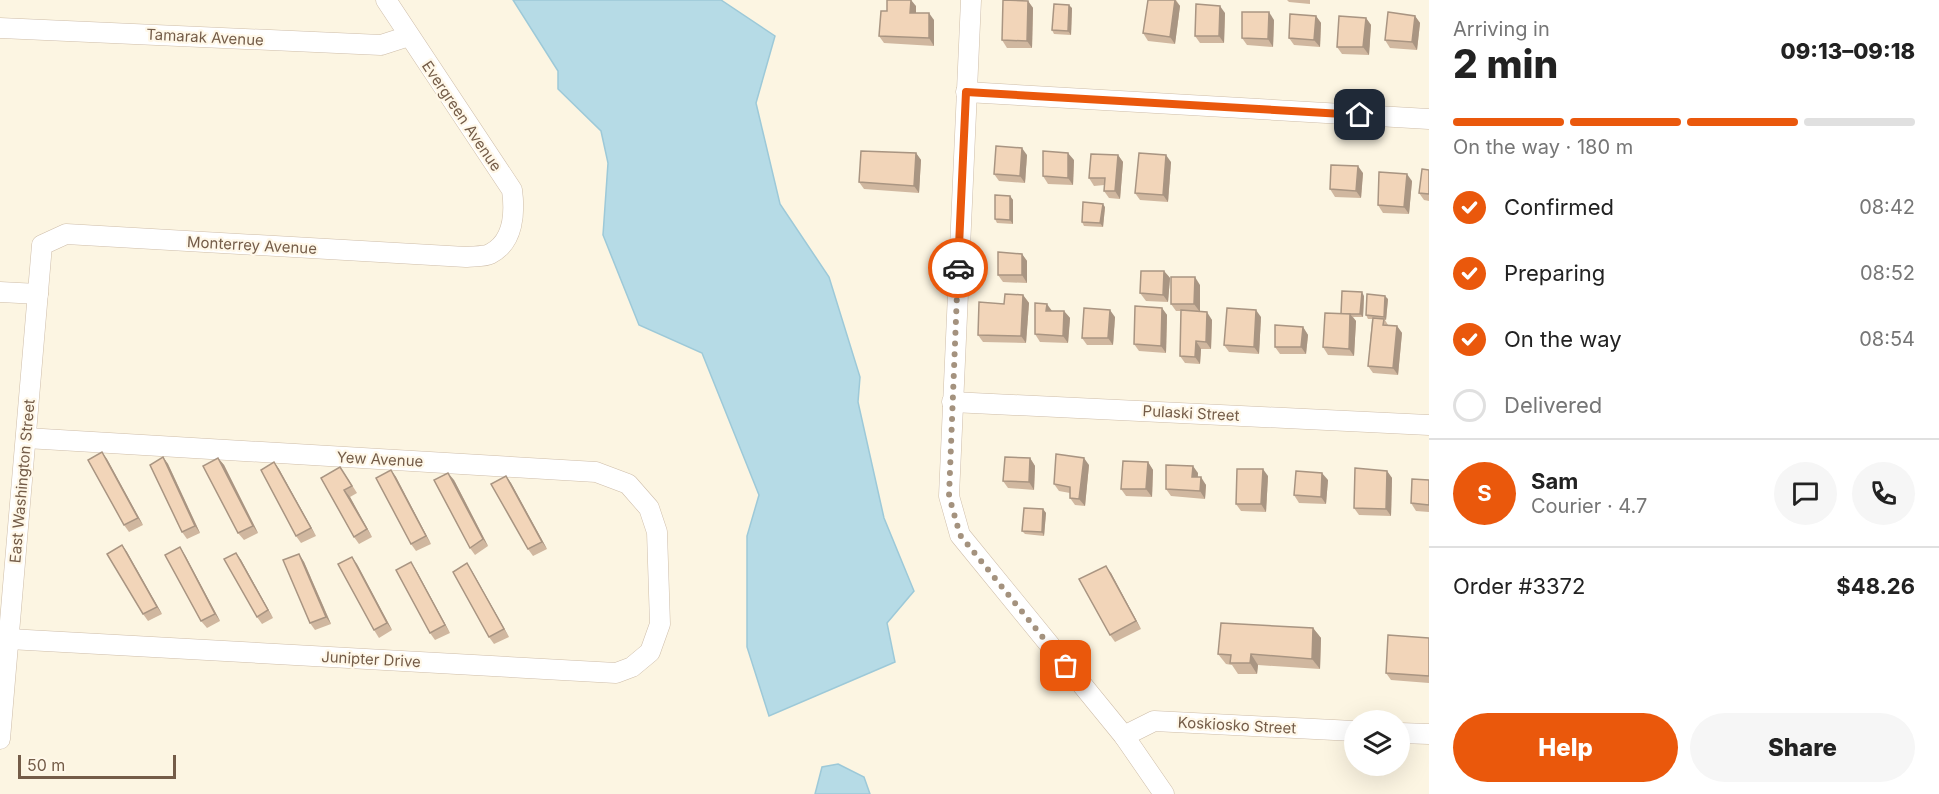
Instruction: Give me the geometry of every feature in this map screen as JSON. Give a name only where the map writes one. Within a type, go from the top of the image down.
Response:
[{"type":"street","name":"Evergreen Avenue","points":[[386,0],[512,190],[515,213],[507,237]]},
{"type":"street","points":[[971,0],[949,496],[960,535],[1124,736],[1164,794]]},
{"type":"street","name":"Tamarak Avenue","points":[[0,28],[381,45],[409,36]]},
{"type":"street","points":[[966,92],[1429,119]]},
{"type":"street","name":"Monterrey Avenue","points":[[38,294],[42,244],[66,234],[466,257],[490,254],[507,237]]},
{"type":"street","points":[[0,292],[38,294]]},
{"type":"street","name":"East Washington Street","points":[[0,739],[38,294]]},
{"type":"street","name":"Pulaski Street","points":[[952,402],[1429,425]]},
{"type":"street","name":"Yew Avenue","points":[[26,438],[596,472],[628,484],[649,507],[657,532],[658,578]]},
{"type":"street","name":"Junipter Drive","points":[[9,639],[616,673],[632,668],[650,652],[660,624],[658,578]]},
{"type":"street","name":"Koskiosko Street","points":[[1124,736],[1154,721],[1344,730]]},
{"type":"street","points":[[1410,733],[1429,734]]},
{"type":"water","points":[[513,0],[721,0],[775,36],[756,103],[780,204],[829,277],[860,377],[858,402],[884,518],[914,591],[887,623],[895,662],[769,716],[747,647],[747,536],[759,495],[702,353],[639,325],[603,235],[608,163],[601,131],[558,89],[558,71]]},
{"type":"water","points":[[838,764],[864,777],[870,794],[815,794],[822,767]]},
{"type":"building","points":[[887,0],[911,0],[910,13],[929,13],[929,38],[879,36],[881,11],[887,11]]},
{"type":"building","points":[[1003,0],[1028,1],[1027,41],[1002,40]]},
{"type":"building","points":[[1148,0],[1175,0],[1170,37],[1143,33]]},
{"type":"building","points":[[1054,4],[1069,5],[1068,31],[1052,30]]},
{"type":"building","points":[[1196,4],[1220,6],[1219,36],[1195,36]]},
{"type":"building","points":[[1242,12],[1269,12],[1268,39],[1242,38]]},
{"type":"building","points":[[1388,12],[1415,16],[1412,42],[1385,40]]},
{"type":"building","points":[[1290,14],[1316,16],[1314,40],[1289,38]]},
{"type":"building","points":[[1339,16],[1366,18],[1363,47],[1337,47]]},
{"type":"building","points":[[996,146],[1022,148],[1020,176],[994,174]]},
{"type":"building","points":[[861,151],[916,153],[914,186],[859,182]]},
{"type":"building","points":[[1043,151],[1068,153],[1068,178],[1043,176]]},
{"type":"building","points":[[1139,153],[1166,155],[1163,195],[1135,193]]},
{"type":"building","points":[[1091,154],[1118,155],[1115,191],[1104,191],[1105,178],[1089,178]]},
{"type":"building","points":[[1331,165],[1358,166],[1356,191],[1330,189]]},
{"type":"building","points":[[1422,169],[1429,170],[1429,194],[1419,193]]},
{"type":"building","points":[[1379,172],[1407,174],[1404,207],[1378,205]]},
{"type":"building","points":[[995,195],[1010,196],[1010,220],[995,219]]},
{"type":"building","points":[[1083,202],[1103,204],[1100,223],[1082,222]]},
{"type":"building","points":[[998,252],[1022,254],[1022,275],[998,275]]},
{"type":"building","points":[[1141,271],[1164,271],[1163,295],[1140,293]]},
{"type":"building","points":[[1171,277],[1195,277],[1194,304],[1171,304]]},
{"type":"building","points":[[1342,291],[1362,292],[1360,314],[1341,314]]},
{"type":"building","points":[[1005,294],[1023,295],[1021,336],[978,335],[979,302],[1004,304]]},
{"type":"building","points":[[1367,294],[1385,296],[1384,317],[1366,315]]},
{"type":"building","points":[[1035,303],[1047,304],[1046,311],[1064,311],[1063,336],[1035,334]]},
{"type":"building","points":[[1135,306],[1162,308],[1161,346],[1134,344]]},
{"type":"building","points":[[1084,308],[1110,310],[1108,338],[1082,338]]},
{"type":"building","points":[[1227,308],[1256,310],[1254,347],[1224,345]]},
{"type":"building","points":[[1181,310],[1207,312],[1206,342],[1196,341],[1195,357],[1180,356]]},
{"type":"building","points":[[1325,313],[1350,314],[1349,349],[1323,347]]},
{"type":"building","points":[[1373,318],[1384,319],[1383,325],[1397,326],[1393,368],[1368,366]]},
{"type":"building","points":[[1275,325],[1303,327],[1301,347],[1275,347]]},
{"type":"building","points":[[102,452],[138,518],[124,525],[88,460]]},
{"type":"building","points":[[1056,454],[1084,458],[1079,499],[1070,498],[1070,487],[1054,484]]},
{"type":"building","points":[[163,457],[195,526],[182,532],[150,465]]},
{"type":"building","points":[[1005,457],[1030,458],[1029,482],[1003,481]]},
{"type":"building","points":[[218,458],[253,526],[238,533],[203,466]]},
{"type":"building","points":[[1123,461],[1148,462],[1146,489],[1121,489]]},
{"type":"building","points":[[274,462],[311,528],[296,536],[261,470]]},
{"type":"building","points":[[1166,465],[1193,466],[1192,477],[1201,477],[1200,491],[1166,489]]},
{"type":"building","points":[[340,467],[352,486],[344,490],[367,529],[354,537],[321,478]]},
{"type":"building","points":[[1355,468],[1387,471],[1386,509],[1354,508]]},
{"type":"building","points":[[1237,469],[1263,469],[1261,504],[1236,504]]},
{"type":"building","points":[[391,470],[426,536],[411,544],[376,478]]},
{"type":"building","points":[[1296,471],[1322,473],[1321,497],[1294,495]]},
{"type":"building","points":[[448,473],[483,539],[470,548],[434,480]]},
{"type":"building","points":[[506,476],[542,542],[528,549],[491,484]]},
{"type":"building","points":[[1412,479],[1429,480],[1429,505],[1411,503]]},
{"type":"building","points":[[1024,508],[1043,509],[1042,532],[1022,531]]},
{"type":"building","points":[[122,545],[157,607],[143,614],[107,554]]},
{"type":"building","points":[[180,547],[215,614],[201,621],[165,555]]},
{"type":"building","points":[[236,553],[268,610],[257,617],[224,559]]},
{"type":"building","points":[[299,554],[326,617],[310,623],[283,560]]},
{"type":"building","points":[[352,557],[387,623],[374,630],[338,564]]},
{"type":"building","points":[[411,562],[445,625],[430,633],[396,570]]},
{"type":"building","points":[[467,563],[504,629],[489,637],[453,572]]},
{"type":"building","points":[[1106,566],[1136,621],[1110,635],[1079,579]]},
{"type":"building","points":[[1221,623],[1313,628],[1312,659],[1251,654],[1250,663],[1230,663],[1231,655],[1218,654]]},
{"type":"building","points":[[1388,635],[1429,638],[1429,676],[1386,673]]},
{"type":"way so far","points":[[958,268],[949,496],[960,535],[1066,666]]},
{"type":"route","points":[[958,268],[966,92],[1360,115]]}]
